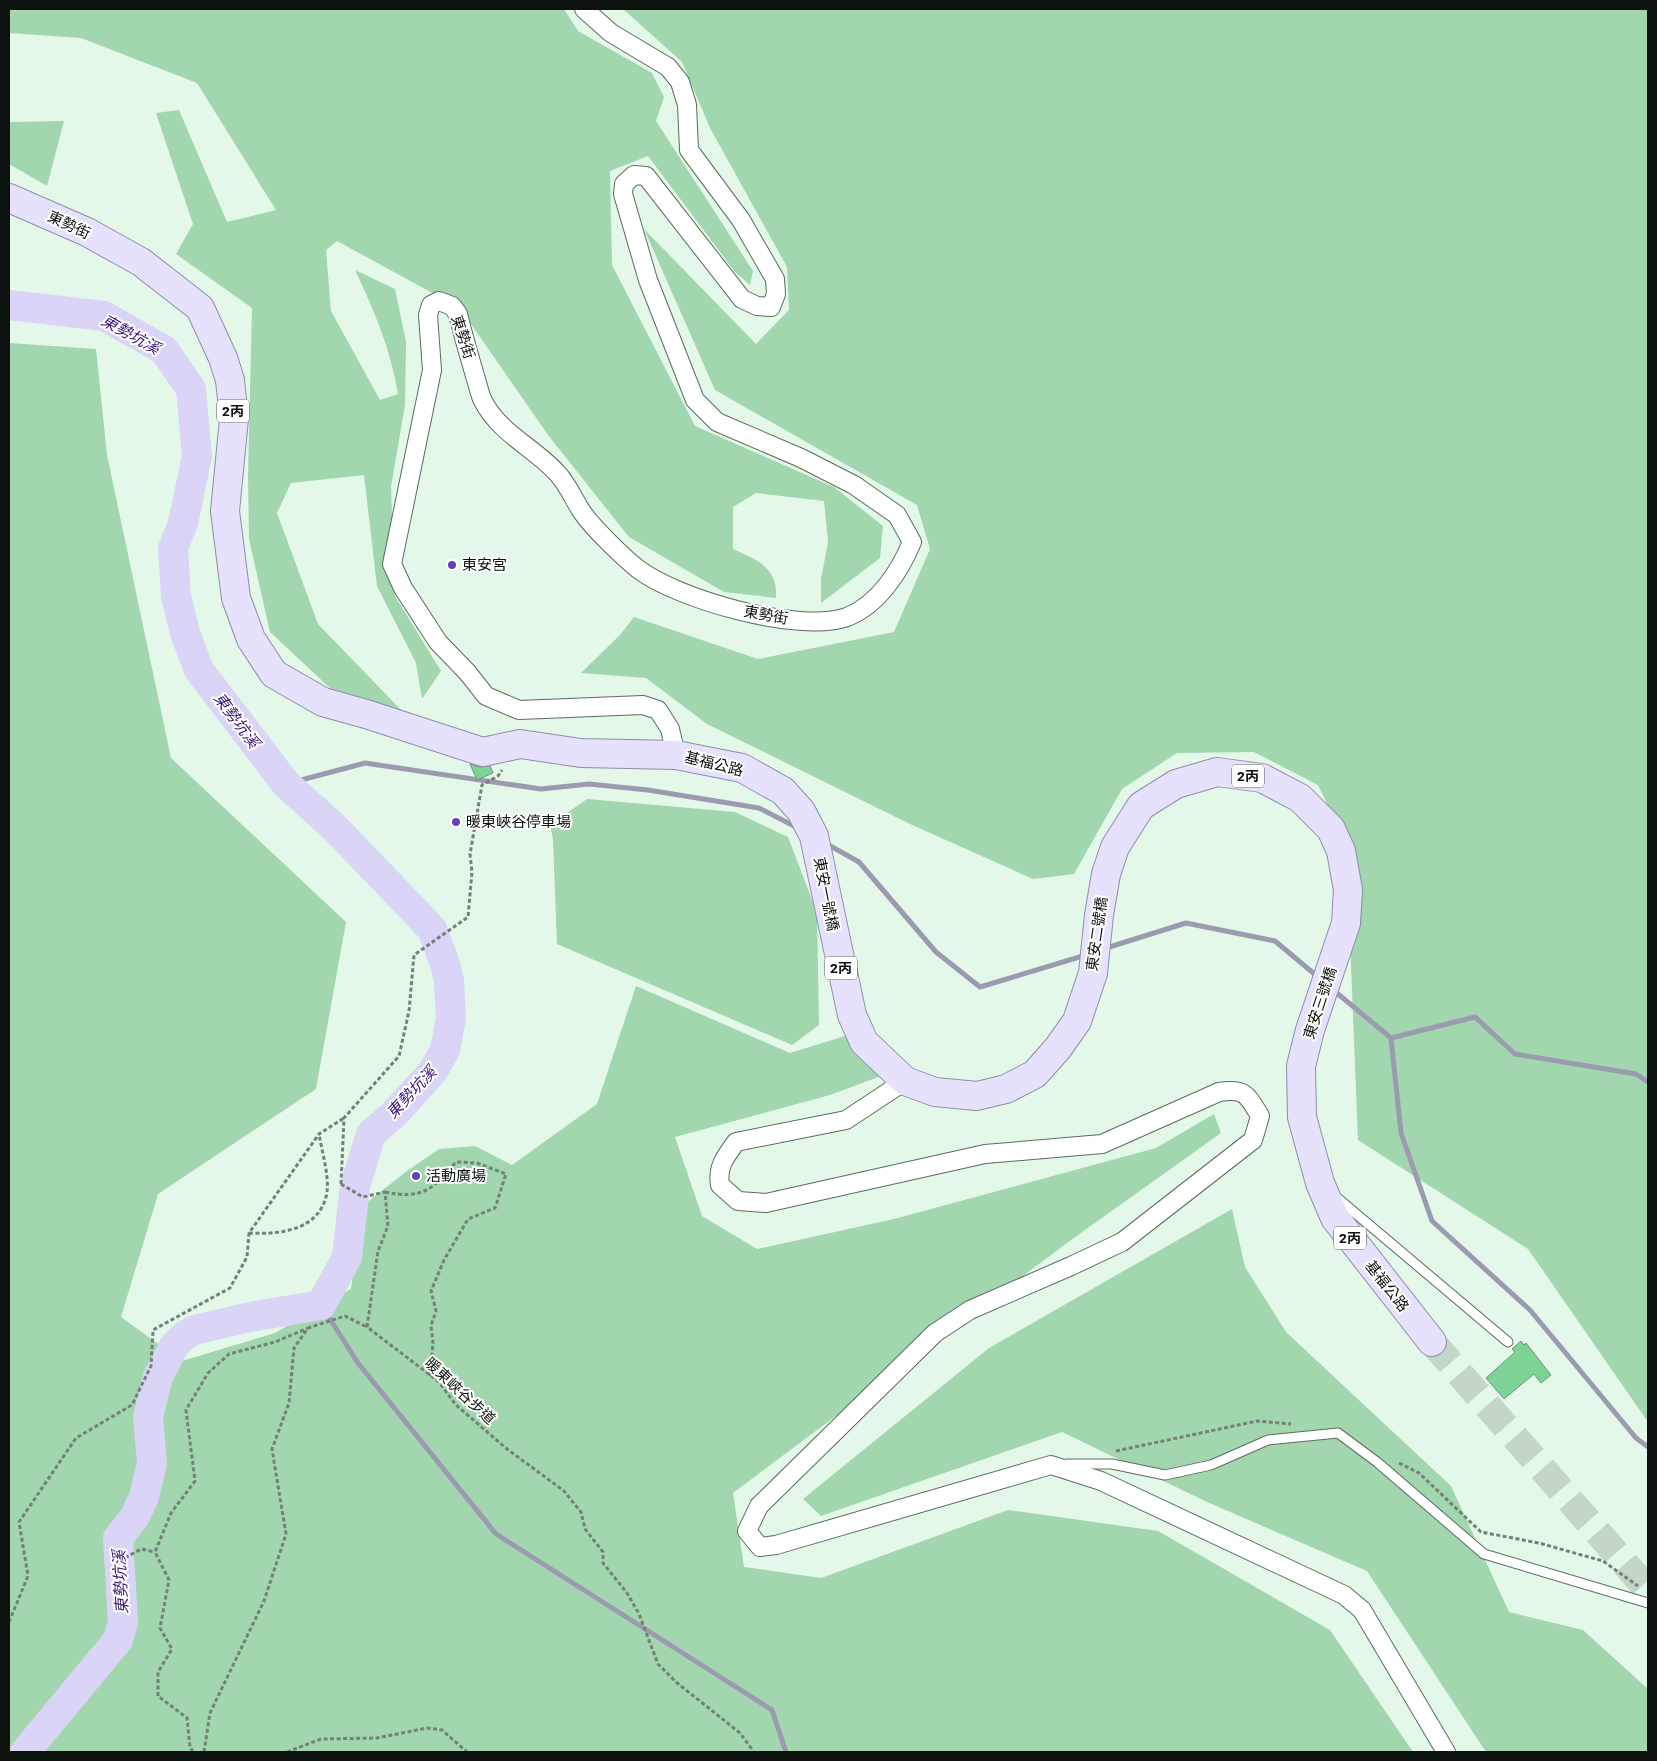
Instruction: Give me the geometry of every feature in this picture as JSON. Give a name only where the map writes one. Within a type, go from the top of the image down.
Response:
[{"type":"main road","name":"東勢街","points":[[9,198],[87,232],[141,262],[200,308],[223,358],[230,380],[234,419],[225,511],[236,598],[251,639],[274,674],[323,702],[483,752],[520,744],[581,753],[676,755]]},
{"type":"main road","name":"基福公路","points":[[676,755],[742,768],[783,792],[801,811],[814,836]]},
{"type":"main road","name":"東安三號橋","points":[[1115,847],[1141,806],[1176,784],[1218,772],[1262,778],[1300,798],[1330,829],[1341,851],[1348,890],[1346,923],[1310,1030],[1301,1066],[1302,1117]]},
{"type":"main road","name":"東安一號橋","points":[[814,836],[852,1015],[864,1042],[905,1081]]},
{"type":"main road","name":"東安二號橋","points":[[905,1081],[935,1092],[978,1096],[1006,1090],[1035,1074],[1058,1048],[1077,1021],[1093,973],[1098,915],[1106,874],[1115,847]]},
{"type":"main road","name":"基福公路","points":[[1302,1117],[1320,1183],[1335,1218],[1432,1342]]},
{"type":"street","name":"東勢街","points":[[584,9],[611,33],[668,67],[680,82],[687,105],[689,150],[741,220],[775,279],[776,294],[772,307],[757,306],[742,298],[646,176],[634,175],[624,184],[623,194],[648,280],[695,400],[717,422],[801,458],[854,485],[897,516],[912,542],[902,565],[885,587],[872,601],[847,617],[822,622],[799,621],[736,610],[690,596],[639,569],[584,515],[558,474],[504,429],[482,400],[458,314],[452,306],[439,301],[431,305],[428,315],[432,370],[392,564],[403,588],[438,642],[486,696],[519,710],[643,705],[658,710],[670,729],[676,755]]},
{"type":"street","points":[[905,1081],[846,1120],[736,1142],[722,1161],[718,1174],[720,1185],[738,1201],[766,1203],[985,1154],[1102,1144],[1219,1092],[1235,1089],[1247,1094],[1260,1116],[1253,1140],[1122,1242],[970,1310],[935,1333],[760,1506],[747,1531],[760,1547],[776,1545],[1051,1465],[1102,1481],[1344,1595],[1362,1610],[1446,1752]]},
{"type":"lane","points":[[1320,1183],[1508,1342]]},
{"type":"lane","points":[[1051,1465],[1112,1464],[1165,1475],[1212,1465],[1268,1440],[1338,1433],[1377,1462],[1484,1554],[1648,1603]]},
{"type":"path","points":[[9,1622],[28,1576],[19,1522],[76,1438],[132,1406],[151,1366],[153,1330],[230,1288],[247,1257],[249,1233],[319,1134],[344,1118],[399,1056],[410,1011],[414,955],[468,917],[472,872],[470,854],[482,785],[498,776],[520,744]]},
{"type":"path","points":[[344,1118],[341,1184],[363,1198],[385,1192],[402,1196],[435,1186],[456,1162],[476,1163],[506,1174],[495,1208],[468,1220],[444,1260],[431,1291],[436,1310],[430,1326],[433,1343],[430,1377],[438,1381]]},
{"type":"path","points":[[249,1233],[273,1235],[294,1230],[321,1210],[327,1192],[319,1134]]},
{"type":"path","points":[[368,1327],[378,1251],[388,1226],[385,1192]]},
{"type":"path","name":"暖東峽谷步道","points":[[155,1552],[170,1513],[195,1481],[186,1410],[208,1373],[229,1354],[276,1342],[308,1328],[344,1316],[368,1327],[438,1381],[456,1405],[507,1449],[564,1491],[581,1512],[584,1529],[603,1552],[603,1563],[627,1593],[640,1614],[658,1664],[676,1682],[740,1734],[754,1752]]},
{"type":"path","points":[[204,1752],[210,1713],[264,1601],[286,1534],[272,1449],[289,1403],[294,1348],[308,1328]]},
{"type":"path","points":[[1114,1452],[1257,1421],[1300,1425]]},
{"type":"path","points":[[1395,1461],[1419,1473],[1481,1532],[1539,1543],[1602,1561],[1640,1588]]},
{"type":"path","points":[[125,1558],[141,1550],[155,1552],[169,1580],[160,1628],[172,1649],[158,1672],[158,1696],[188,1718],[190,1747],[193,1752]]},
{"type":"path","points":[[287,1752],[321,1738],[377,1738],[427,1728],[442,1730],[467,1752]]},
{"type":"green space","points":[[9,9],[564,9],[578,31],[652,73],[664,97],[656,121],[753,271],[750,285],[735,272],[648,156],[610,171],[612,265],[695,426],[834,487],[883,526],[880,558],[821,603],[821,579],[828,542],[824,501],[756,493],[733,507],[733,549],[765,566],[774,579],[776,598],[724,592],[629,537],[548,435],[460,308],[337,241],[326,250],[331,311],[380,400],[398,394],[395,378],[381,330],[355,270],[395,289],[406,342],[405,405],[391,487],[395,596],[441,671],[422,699],[416,663],[377,586],[364,475],[291,483],[277,513],[318,624],[404,713],[332,690],[270,632],[249,539],[248,477],[252,308],[176,254],[193,224],[156,113],[179,110],[227,222],[276,210],[197,83],[81,38],[9,33]]},
{"type":"green space","points":[[623,9],[1648,9],[1648,1422],[1528,1249],[1358,1140],[1348,890],[1339,829],[1318,785],[1254,752],[1177,753],[1122,789],[1074,874],[1033,879],[910,824],[707,724],[646,678],[581,673],[620,635],[634,617],[758,659],[894,632],[930,549],[917,505],[715,390],[644,229],[756,344],[789,310],[787,267],[710,128],[682,62]]},
{"type":"green space","points":[[64,121],[47,186],[9,164],[9,122]]},
{"type":"green space","points":[[9,343],[96,349],[107,455],[171,758],[346,922],[316,1089],[158,1194],[121,1317],[182,1361],[275,1333],[351,1289],[361,1207],[407,1171],[439,1149],[475,1146],[512,1165],[597,1104],[636,986],[790,1053],[871,1028],[889,1073],[830,1095],[675,1137],[702,1216],[757,1249],[894,1219],[1156,1148],[1214,1114],[1221,1133],[1071,1240],[733,1493],[744,1567],[821,1578],[1008,1510],[1158,1531],[1330,1630],[1413,1752],[9,1752]]},
{"type":"green space","points":[[587,799],[735,812],[788,837],[817,913],[819,1025],[792,1045],[557,944],[553,839],[550,825]]},
{"type":"green space","points":[[1232,1209],[1245,1267],[1286,1332],[1451,1486],[1509,1612],[1583,1630],[1648,1689],[1648,1752],[1486,1752],[1367,1571],[1207,1502],[1062,1432],[821,1516],[803,1499],[989,1348]]},
{"type":"building","points":[[470,764],[479,767],[490,766],[493,773],[477,780]]},
{"type":"building","points":[[1521,1341],[1524,1345],[1526,1343],[1551,1375],[1541,1383],[1534,1374],[1504,1399],[1486,1378],[1515,1352],[1512,1349]]},
{"type":"waterway","name":"東勢坑溪","points":[[9,305],[104,316],[164,350],[191,389],[197,456],[183,523],[173,548],[176,596],[185,633],[199,670],[286,784],[335,828],[432,929],[449,981],[451,1018],[445,1050],[433,1071],[395,1113],[371,1134],[355,1186],[347,1257],[321,1305],[250,1317],[194,1330],[184,1336],[174,1346],[158,1377],[148,1417],[152,1463],[144,1497],[134,1518],[118,1538],[123,1622],[118,1640],[25,1752]]},
{"type":"waterway","points":[[286,784],[365,763],[541,789],[589,784],[648,790],[759,808],[798,828]]},
{"type":"waterway","points":[[825,843],[859,862],[936,952],[980,987],[1086,955]]},
{"type":"waterway","points":[[1103,949],[1186,923],[1275,941],[1318,977]]},
{"type":"waterway","points":[[1332,989],[1391,1038],[1475,1017],[1515,1054],[1636,1074],[1648,1082]]},
{"type":"waterway","points":[[1391,1038],[1401,1133],[1432,1221],[1530,1310],[1636,1438],[1648,1447]]},
{"type":"waterway","points":[[321,1305],[358,1363],[496,1534],[772,1710],[786,1752]]},
{"type":"tunnel","points":[[1432,1342],[1648,1590]]},
{"type":"place","name":"東安宮","points":[[452,565]]},
{"type":"place","name":"暖東峽谷停車場","points":[[456,822]]},
{"type":"place","name":"活動廣場","points":[[416,1176]]}]
